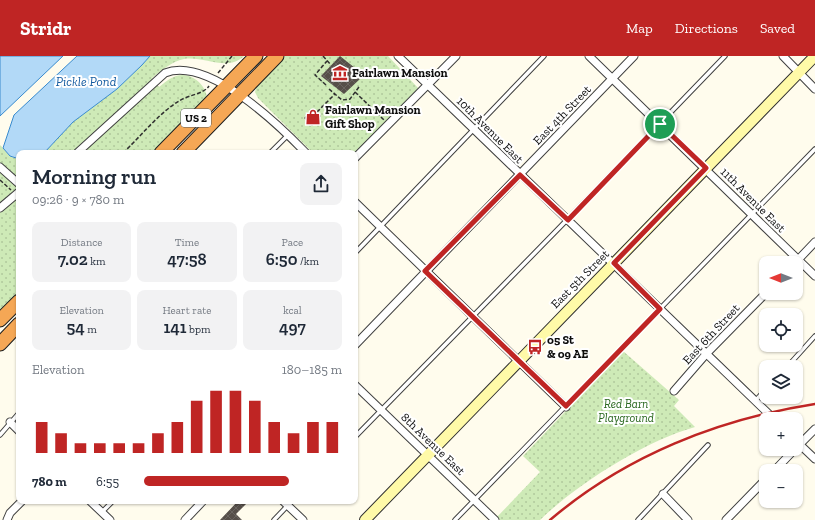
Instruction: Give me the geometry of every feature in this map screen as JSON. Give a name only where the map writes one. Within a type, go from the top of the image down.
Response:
[{"type":"highway","name":"US 2","points":[[165,150],[256,56]]},
{"type":"highway","name":"US 2","points":[[186,150],[276,56]]},
{"type":"highway","points":[[0,320],[16,304]]},
{"type":"highway","points":[[0,344],[16,327]]},
{"type":"street","name":"10th Avenue East","points":[[398,56],[767,412]]},
{"type":"street","points":[[358,155],[429,85],[456,56]]},
{"type":"street","name":"11th Avenue East","points":[[589,56],[706,168],[792,256]]},
{"type":"street","name":"East 4th Street","points":[[358,342],[634,56]]},
{"type":"street","points":[[783,56],[815,89]]},
{"type":"street","name":"East 5th Street","points":[[365,520],[815,56]]},
{"type":"street","points":[[80,150],[170,70],[182,66],[217,75],[230,82],[243,92],[303,150]]},
{"type":"street","points":[[0,167],[16,181]]},
{"type":"street","points":[[0,208],[16,194]]},
{"type":"street","points":[[358,205],[472,317],[566,406]]},
{"type":"street","points":[[802,256],[815,242]]},
{"type":"street","name":"11th Avenue East","points":[[803,266],[815,276]]},
{"type":"street","name":"East 6th Street","points":[[674,391],[707,353],[759,300]]},
{"type":"street","name":"8th Avenue East","points":[[358,388],[495,520]]},
{"type":"street","points":[[10,422],[16,428]]},
{"type":"street","points":[[803,440],[815,429]]},
{"type":"street","points":[[803,450],[815,459]]},
{"type":"street","points":[[780,464],[788,456]]},
{"type":"street","points":[[726,520],[759,486]]},
{"type":"street","points":[[663,494],[688,520]]},
{"type":"street","points":[[7,520],[10,513],[19,504]]},
{"type":"street","points":[[93,504],[110,520]]},
{"type":"street","points":[[185,520],[201,504]]},
{"type":"street","points":[[290,504],[303,520]]},
{"type":"lane","points":[[358,250],[544,56]]},
{"type":"lane","points":[[358,433],[568,220],[724,56]]},
{"type":"lane","points":[[273,150],[288,134]]},
{"type":"lane","points":[[455,520],[750,214],[815,149]]},
{"type":"lane","points":[[793,360],[815,336]]},
{"type":"lane","points":[[756,400],[759,397]]},
{"type":"lane","points":[[0,435],[16,416]]},
{"type":"lane","points":[[638,520],[708,445]]},
{"type":"lane","points":[[102,512],[110,504]]},
{"type":"lane","points":[[274,520],[286,504]]},
{"type":"path","points":[[126,150],[171,106],[185,97],[206,90],[232,56]]},
{"type":"path","points":[[323,56],[331,65]]},
{"type":"path","points":[[326,85],[315,75],[328,61]]},
{"type":"path","points":[[329,89],[342,100],[350,99],[359,87]]},
{"type":"path","points":[[355,92],[389,124]]},
{"type":"path","points":[[317,112],[335,94]]},
{"type":"path","points":[[0,180],[16,192]]},
{"type":"green space","points":[[150,56],[244,56],[237,61],[230,63],[192,59],[179,60],[163,69],[152,78],[159,87],[169,79],[176,76],[187,75],[196,80],[204,88],[207,98],[160,150],[47,150],[73,122],[117,89]]},
{"type":"green space","points":[[285,56],[388,56],[419,89],[358,151],[310,150],[258,98],[255,92],[257,85]]},
{"type":"green space","points":[[0,145],[10,156],[16,159],[16,298],[0,315]]},
{"type":"green space","name":"Red Barn Playground","points":[[623,351],[679,400],[674,406],[695,427],[655,442],[613,465],[573,492],[540,520],[500,520],[497,517],[540,472],[523,456]]},
{"type":"water","points":[[0,56],[63,56],[0,116]]},
{"type":"water","name":"Pickle Pond","points":[[77,56],[150,56],[117,89],[73,122],[47,150],[16,150],[16,158],[10,156],[3,148],[14,115]]},
{"type":"building","name":"Fairlawn Mansion","points":[[340,56],[355,68],[353,71],[361,78],[344,94],[321,76]]},
{"type":"building","name":"Fairlawn Mansion Gift Shop","points":[[313,109],[321,116],[312,126],[304,118]]},
{"type":"building","points":[[235,504],[246,504],[236,514],[242,520],[220,520]]},
{"type":"railway","points":[[550,520],[579,497],[609,477],[641,459],[674,444],[708,430],[743,419],[815,404]]},
{"type":"place","name":"Fairlawn Mansion","points":[[340,73]]},
{"type":"place","name":"Fairlawn Mansion Gift Shop","points":[[313,117]]},
{"type":"place","name":"05 St & 09 AE","points":[[535,347]]},
{"type":"route","points":[[660,124],[706,168],[614,263],[660,309],[566,406],[425,271],[520,175],[568,220],[660,124]]}]
